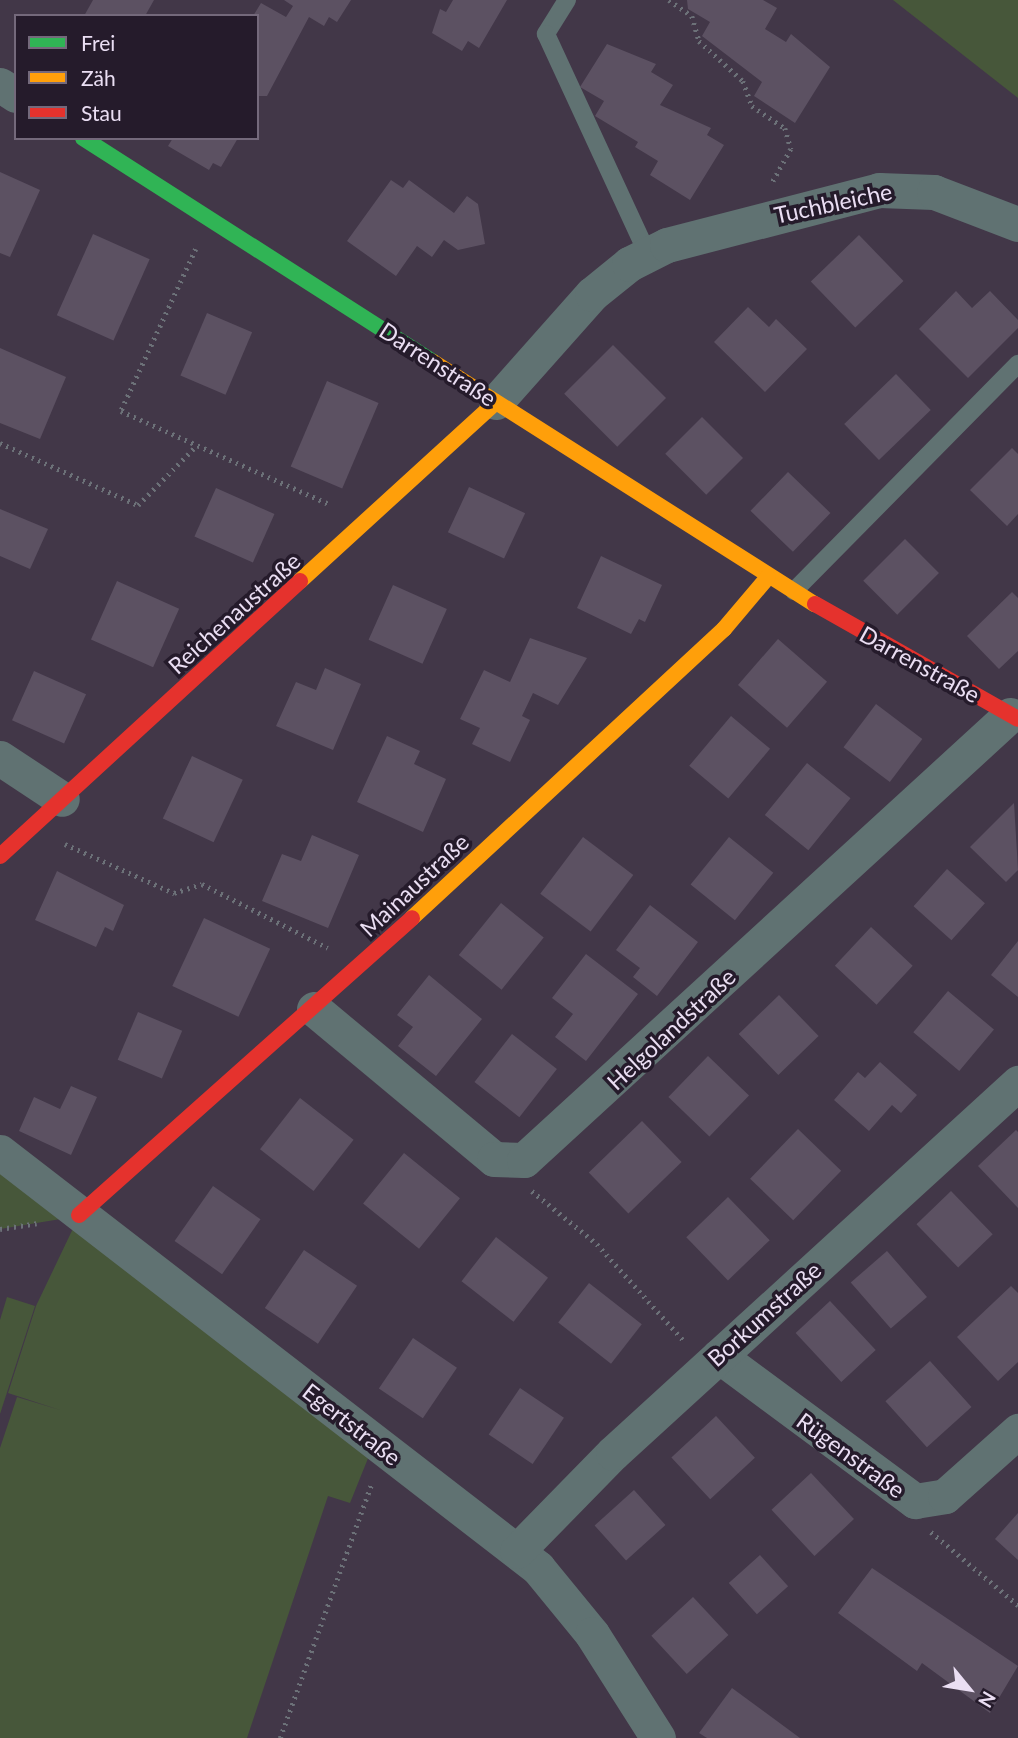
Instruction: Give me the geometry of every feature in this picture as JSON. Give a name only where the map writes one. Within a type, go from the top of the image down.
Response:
[{"type":"street","name":"Darrenstraße","points":[[86,140],[768,577],[1015,714]]},
{"type":"street","name":"Tuchbleiche","points":[[496,402],[592,294],[647,253],[779,214],[904,188],[964,201],[1018,224]]},
{"type":"street","name":"Reichenaustraße","points":[[0,856],[370,521],[496,402]]},
{"type":"street","name":"Mainaustraße","points":[[79,1215],[352,974],[724,629],[768,577]]},
{"type":"street","name":"Helgolandstraße","points":[[494,1158],[516,1163],[535,1154],[1015,714]]},
{"type":"street","points":[[0,758],[62,799]]},
{"type":"street","points":[[314,1009],[494,1158]]},
{"type":"street","name":"Borkumstraße","points":[[517,1551],[713,1361],[1018,1083]]},
{"type":"street","name":"Egertstraße","points":[[0,1153],[517,1551],[562,1594],[658,1738]]},
{"type":"street","name":"Rügenstraße","points":[[713,1361],[905,1496],[926,1502],[958,1487],[1018,1431]]},
{"type":"lane","points":[[567,0],[546,34],[647,253]]},
{"type":"lane","points":[[794,591],[1018,364]]},
{"type":"path","points":[[669,0],[692,16],[699,41],[743,81],[752,106],[785,128],[792,149],[772,182],[779,214]]},
{"type":"path","points":[[209,220],[121,411],[195,447],[370,521]]},
{"type":"path","points":[[0,443],[138,505],[195,447]]},
{"type":"path","points":[[31,829],[174,893],[202,884],[262,910],[319,940],[352,974]]},
{"type":"path","points":[[494,1158],[597,1244],[713,1361]]},
{"type":"path","points":[[280,1738],[384,1448]]},
{"type":"path","points":[[926,1502],[935,1540],[1018,1605]]},
{"type":"green space","points":[[893,0],[1018,0],[1018,98]]},
{"type":"green space","points":[[0,1153],[375,1441],[350,1503],[328,1496],[247,1738],[0,1738],[0,1448],[17,1397],[60,1410],[8,1393],[36,1306],[79,1216],[0,1229]]},
{"type":"green space","points":[[7,1297],[35,1306],[0,1414],[0,1320]]},
{"type":"building","points":[[93,0],[154,0],[146,14],[85,14]]},
{"type":"building","points":[[284,0],[351,0],[337,22],[329,17],[324,26],[309,17],[267,96],[259,96],[259,14],[254,14],[261,3],[286,17],[293,6]]},
{"type":"building","points":[[453,0],[507,0],[479,48],[468,41],[462,51],[432,33],[440,9],[446,12]]},
{"type":"building","points":[[687,0],[763,0],[777,8],[765,29],[786,42],[791,34],[830,67],[795,123],[754,96],[762,82],[702,36],[710,22],[688,9]]},
{"type":"building","points":[[607,44],[656,64],[651,72],[673,85],[660,105],[711,128],[707,135],[724,145],[690,200],[650,175],[658,161],[635,147],[638,142],[595,116],[604,101],[580,87]]},
{"type":"building","points":[[172,140],[237,140],[221,167],[213,163],[209,170],[168,146]]},
{"type":"building","points":[[0,172],[40,190],[10,257],[0,253]]},
{"type":"building","points":[[391,180],[403,188],[409,180],[454,213],[467,196],[478,204],[485,244],[458,250],[444,240],[432,257],[417,246],[396,276],[347,241]]},
{"type":"building","points":[[93,234],[150,259],[113,341],[57,315]]},
{"type":"building","points":[[859,235],[903,281],[855,328],[811,282]]},
{"type":"building","points":[[956,291],[972,308],[990,291],[1018,320],[1018,328],[968,378],[919,329]]},
{"type":"building","points":[[748,307],[769,327],[776,319],[807,349],[765,392],[714,342]]},
{"type":"building","points":[[207,313],[252,332],[226,395],[180,376]]},
{"type":"building","points":[[613,345],[666,398],[617,447],[564,394]]},
{"type":"building","points":[[0,348],[66,377],[40,439],[0,423]]},
{"type":"building","points":[[896,374],[931,410],[879,460],[844,424]]},
{"type":"building","points":[[327,381],[379,403],[342,488],[291,467]]},
{"type":"building","points":[[702,417],[743,458],[706,495],[665,454]]},
{"type":"building","points":[[1012,448],[1018,454],[1018,514],[1007,526],[970,490]]},
{"type":"building","points":[[788,472],[830,513],[793,552],[750,511]]},
{"type":"building","points":[[469,487],[525,513],[504,559],[448,532]]},
{"type":"building","points":[[216,488],[274,514],[253,562],[194,536]]},
{"type":"building","points":[[0,509],[48,529],[30,569],[0,556]]},
{"type":"building","points":[[905,539],[939,573],[897,615],[863,581]]},
{"type":"building","points":[[601,556],[662,585],[645,622],[639,619],[631,634],[577,608]]},
{"type":"building","points":[[117,581],[179,609],[153,667],[91,639]]},
{"type":"building","points":[[393,585],[447,609],[422,664],[369,640]]},
{"type":"building","points":[[1012,592],[1018,598],[1018,651],[999,669],[967,636]]},
{"type":"building","points":[[530,638],[587,658],[558,705],[533,693],[522,716],[530,720],[510,762],[472,744],[480,728],[460,719],[484,670],[510,682]]},
{"type":"building","points":[[778,639],[827,682],[787,728],[738,685]]},
{"type":"building","points":[[325,668],[361,684],[333,750],[276,726],[296,682],[316,690]]},
{"type":"building","points":[[34,671],[86,694],[64,744],[12,720]]},
{"type":"building","points":[[876,704],[922,739],[890,782],[844,747]]},
{"type":"building","points":[[731,716],[770,749],[728,799],[689,766]]},
{"type":"building","points":[[387,736],[420,751],[414,764],[446,779],[423,832],[357,802]]},
{"type":"building","points":[[192,756],[243,780],[214,842],[163,819]]},
{"type":"building","points":[[807,763],[851,798],[808,850],[765,815]]},
{"type":"building","points":[[1014,803],[1018,870],[1006,882],[970,847]]},
{"type":"building","points":[[312,835],[359,855],[328,928],[262,901],[282,854],[301,861]]},
{"type":"building","points":[[583,837],[633,875],[591,932],[540,894]]},
{"type":"building","points":[[729,837],[773,873],[735,920],[691,884]]},
{"type":"building","points":[[947,869],[985,903],[951,940],[914,906]]},
{"type":"building","points":[[57,871],[124,905],[113,931],[105,927],[96,947],[35,920]]},
{"type":"building","points":[[501,903],[544,938],[502,990],[459,955]]},
{"type":"building","points":[[650,905],[698,942],[657,996],[633,977],[640,968],[616,950]]},
{"type":"building","points":[[204,918],[270,949],[238,1017],[172,986]]},
{"type":"building","points":[[871,927],[913,966],[877,1005],[835,966]]},
{"type":"building","points":[[1018,941],[1018,997],[991,975]]},
{"type":"building","points":[[586,954],[638,994],[586,1061],[555,1037],[573,1014],[552,998]]},
{"type":"building","points":[[429,975],[482,1019],[436,1076],[398,1046],[413,1027],[397,1015]]},
{"type":"building","points":[[948,991],[994,1030],[959,1071],[913,1032]]},
{"type":"building","points":[[779,995],[819,1036],[778,1075],[739,1034]]},
{"type":"building","points":[[138,1012],[182,1031],[162,1079],[118,1060]]},
{"type":"building","points":[[512,1034],[557,1069],[519,1117],[474,1082]]},
{"type":"building","points":[[708,1056],[749,1096],[709,1137],[668,1097]]},
{"type":"building","points":[[880,1062],[917,1095],[901,1113],[892,1105],[869,1131],[834,1100],[858,1072],[865,1078]]},
{"type":"building","points":[[71,1086],[97,1097],[71,1155],[19,1131],[34,1097],[60,1109]]},
{"type":"building","points":[[300,1098],[354,1140],[314,1191],[260,1149]]},
{"type":"building","points":[[642,1121],[682,1162],[628,1213],[589,1172]]},
{"type":"building","points":[[798,1129],[841,1171],[793,1220],[750,1179]]},
{"type":"building","points":[[1016,1130],[1018,1132],[1018,1208],[978,1166]]},
{"type":"building","points":[[404,1153],[460,1198],[419,1249],[363,1204]]},
{"type":"building","points":[[213,1186],[261,1219],[222,1274],[175,1241]]},
{"type":"building","points":[[951,1191],[993,1234],[958,1268],[916,1224]]},
{"type":"building","points":[[728,1197],[770,1240],[728,1280],[686,1237]]},
{"type":"building","points":[[496,1237],[548,1278],[514,1322],[462,1281]]},
{"type":"building","points":[[304,1250],[357,1286],[318,1344],[265,1308]]},
{"type":"building","points":[[887,1251],[927,1297],[891,1329],[851,1282]]},
{"type":"building","points":[[589,1283],[642,1324],[611,1364],[558,1322]]},
{"type":"building","points":[[1011,1286],[1018,1293],[1018,1362],[998,1381],[957,1337]]},
{"type":"building","points":[[830,1301],[876,1350],[841,1382],[796,1333]]},
{"type":"building","points":[[413,1338],[457,1368],[423,1418],[379,1389]]},
{"type":"building","points":[[930,1361],[971,1407],[927,1447],[885,1401]]},
{"type":"building","points":[[520,1388],[564,1418],[533,1464],[489,1434]]},
{"type":"building","points":[[716,1416],[755,1458],[710,1499],[671,1458]]},
{"type":"building","points":[[811,1473],[854,1519],[814,1556],[772,1510]]},
{"type":"building","points":[[634,1490],[665,1525],[626,1560],[595,1525]]},
{"type":"building","points":[[1018,1513],[1018,1560],[995,1539]]},
{"type":"building","points":[[760,1555],[788,1586],[757,1614],[729,1583]]},
{"type":"building","points":[[872,1568],[1018,1666],[990,1713],[922,1663],[917,1671],[838,1613]]},
{"type":"building","points":[[693,1597],[728,1635],[687,1674],[651,1636]]},
{"type":"building","points":[[732,1688],[800,1738],[707,1738],[699,1733]]},
{"type":"traffic: fast","points":[[86,140],[433,362]]},
{"type":"traffic: slow","points":[[433,362],[815,604]]},
{"type":"traffic: slow","points":[[300,581],[496,402]]},
{"type":"traffic: slow","points":[[412,918],[724,629],[768,577]]},
{"type":"traffic: jam","points":[[0,856],[300,581]]},
{"type":"traffic: jam","points":[[815,604],[1018,719]]},
{"type":"traffic: jam","points":[[79,1215],[412,918]]}]
